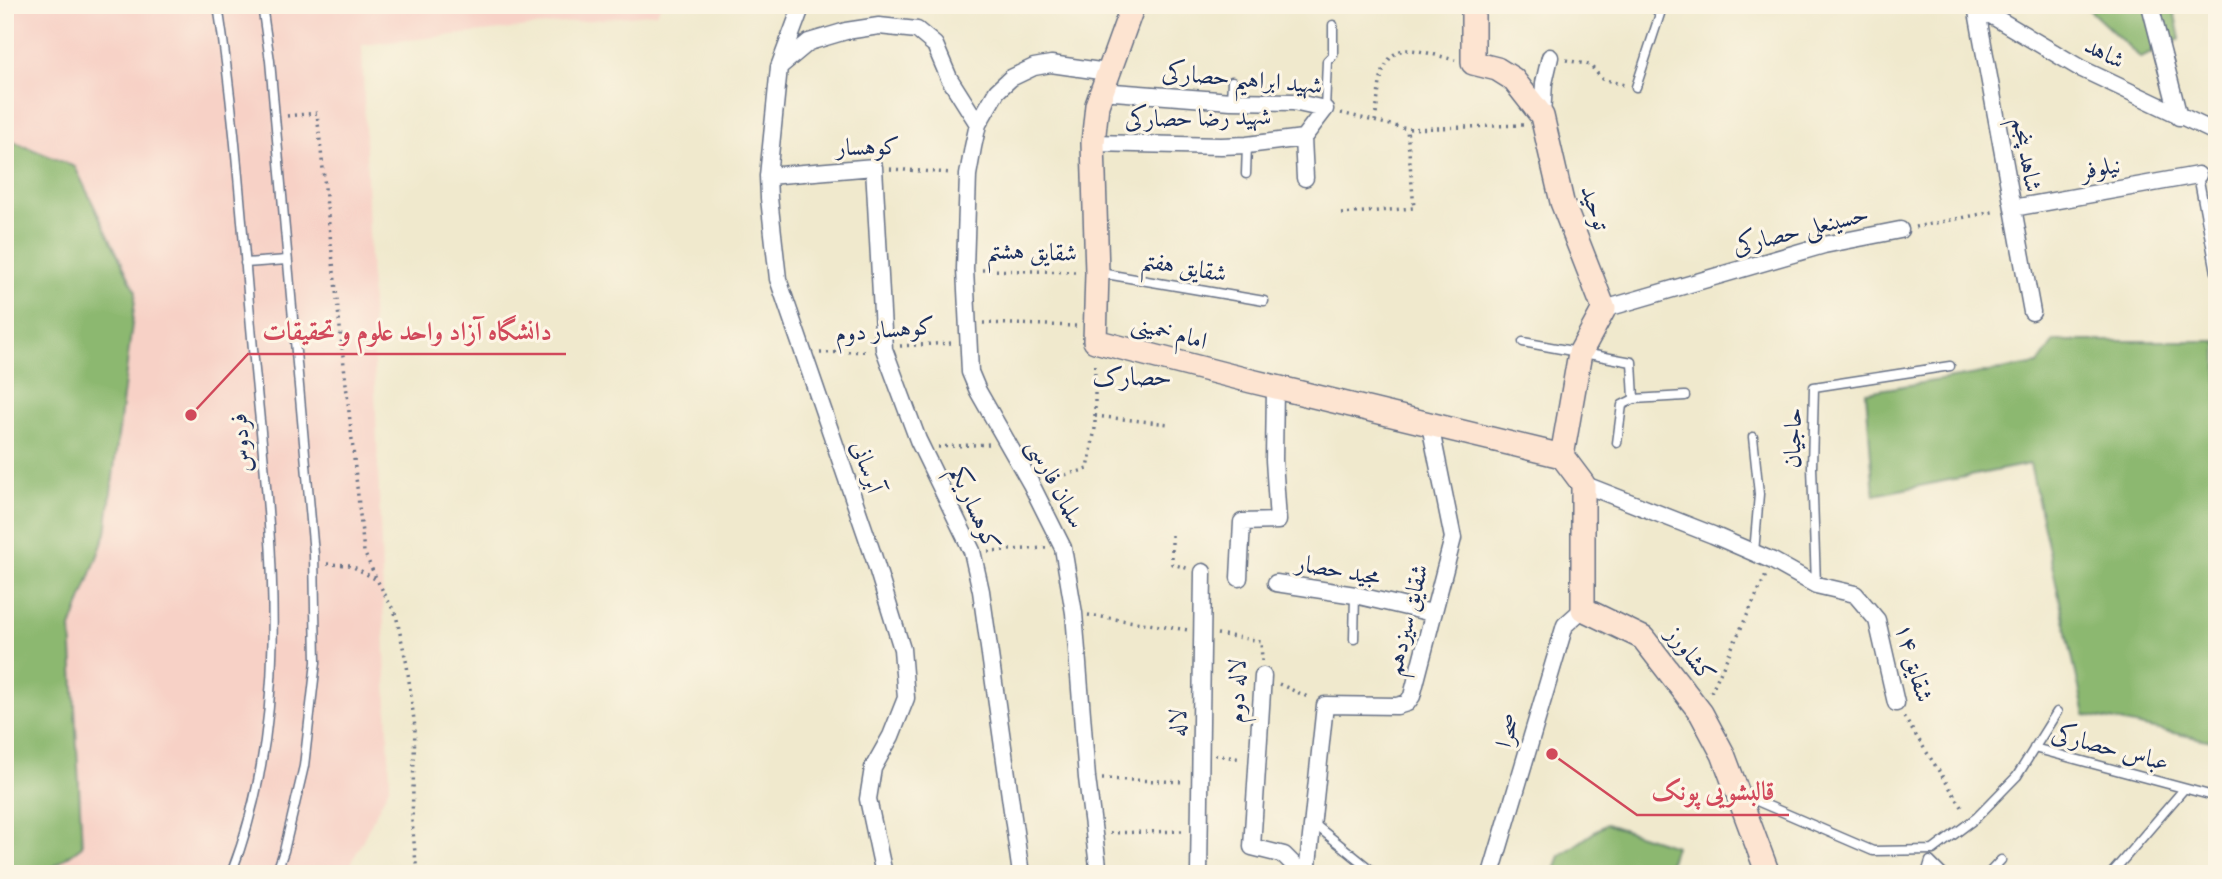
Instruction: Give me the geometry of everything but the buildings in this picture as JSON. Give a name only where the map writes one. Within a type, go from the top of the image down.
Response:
[{"type":"street","name":"آبرسانی","points":[[802,5],[779,67],[768,176],[778,279],[902,649],[905,698],[891,736],[873,768],[868,799],[884,874]]},
{"type":"street","name":"امام خمینی","points":[[1133,5],[1104,81],[1093,143],[1097,273],[1095,334],[1275,387],[1562,456]]},
{"type":"street","points":[[1472,5],[1473,63]]},
{"type":"street","points":[[2150,5],[2179,117]]},
{"type":"street","name":"شاهد","points":[[1975,6],[2080,68],[2217,133]]},
{"type":"street","name":"شاهد پنجم","points":[[1975,6],[2032,312]]},
{"type":"street","points":[[779,67],[809,42],[846,31],[879,26],[917,30],[935,46],[949,78],[978,124],[997,91],[1011,78],[1034,67],[1051,64],[1104,81]]},
{"type":"street","points":[[1543,120],[1544,83],[1550,57]]},
{"type":"street","name":"توحید","points":[[1473,63],[1497,69],[1513,79],[1543,120],[1562,202],[1604,309]]},
{"type":"street","name":"شهید ابراهیم حصارکی","points":[[1104,81],[1231,101],[1293,102],[1325,109]]},
{"type":"street","points":[[1305,178],[1303,138],[1325,109]]},
{"type":"street","name":"سلمان فارسی","points":[[978,124],[968,175],[965,269],[970,372],[1063,548],[1074,613],[1087,778],[1098,874]]},
{"type":"street","name":"شهید رضا حصارکی","points":[[1093,143],[1247,145],[1303,138]]},
{"type":"street","name":"کوهسار","points":[[768,176],[874,167]]},
{"type":"street","name":"کوهسار یکم","points":[[874,167],[884,349],[922,448],[972,551],[981,590],[1021,874]]},
{"type":"street","name":"نیلوفر","points":[[2013,208],[2198,175]]},
{"type":"street","name":"حسینعلی حصارکی","points":[[1604,309],[1824,245],[1900,230]]},
{"type":"street","points":[[1583,609],[1583,484],[1562,456],[1580,353],[1604,309]]},
{"type":"street","points":[[1239,578],[1242,522],[1278,521],[1274,460],[1275,387]]},
{"type":"street","name":"شقایق سیزدهم","points":[[1325,705],[1397,706],[1407,703],[1412,696],[1452,538],[1430,425]]},
{"type":"street","name":"شقایق ۱۴","points":[[1583,484],[1773,561],[1816,584],[1855,594],[1877,620],[1896,703]]},
{"type":"street","name":"لاله","points":[[1199,874],[1203,572]]},
{"type":"street","name":"مجید حصار","points":[[1276,583],[1354,595],[1432,613]]},
{"type":"street","name":"کشاورز","points":[[1583,609],[1643,638],[1701,713],[1723,754],[1768,874]]},
{"type":"street","name":"صحرا","points":[[1491,874],[1565,625],[1583,609]]},
{"type":"street","name":"لاله دوم","points":[[1263,676],[1252,847],[1284,855],[1305,874]]},
{"type":"street","points":[[1305,874],[1325,705]]},
{"type":"lane","name":"فردوس","points":[[218,5],[228,67],[271,557],[274,658],[263,758],[245,838],[231,874]]},
{"type":"lane","points":[[262,5],[270,61],[314,563],[316,662],[304,766],[276,874]]},
{"type":"lane","points":[[1636,88],[1660,14],[1652,5]]},
{"type":"lane","points":[[1325,109],[1327,61],[1334,55],[1333,25]]},
{"type":"lane","points":[[1231,101],[1233,81]]},
{"type":"lane","points":[[1247,145],[1247,174]]},
{"type":"lane","points":[[2198,175],[2216,272]]},
{"type":"lane","points":[[245,263],[287,260]]},
{"type":"lane","name":"شقایق هفتم","points":[[1097,273],[1264,301]]},
{"type":"lane","points":[[1523,342],[1632,362],[1634,399]]},
{"type":"lane","name":"حاجیان","points":[[1816,584],[1812,467],[1814,387],[1950,366]]},
{"type":"lane","points":[[1618,443],[1622,405],[1634,399],[1685,396]]},
{"type":"lane","points":[[1753,437],[1759,494],[1754,553]]},
{"type":"lane","points":[[1354,595],[1354,639]]},
{"type":"lane","name":"عباس حصارکی","points":[[1737,793],[1873,851],[1933,850],[1973,821],[2017,776],[2057,712]]},
{"type":"lane","name":"عباس حصارکی","points":[[2034,748],[2217,797]]},
{"type":"lane","points":[[2110,874],[2184,789]]},
{"type":"lane","points":[[1312,822],[1376,874]]},
{"type":"lane","points":[[1988,874],[2001,860]]},
{"type":"lane","points":[[1926,874],[1930,861],[1943,874]]},
{"type":"path","points":[[1375,121],[1385,65],[1390,57],[1405,50],[1473,63]]},
{"type":"path","points":[[1550,57],[1590,65],[1602,79],[1636,88]]},
{"type":"path","name":"شهید ابراهیم حصارکی","points":[[1325,109],[1407,129],[1543,120]]},
{"type":"path","points":[[275,117],[317,113],[364,552],[396,615],[409,678],[415,728],[412,821],[417,874]]},
{"type":"path","points":[[1341,214],[1414,208],[1407,129]]},
{"type":"path","name":"کوهسار","points":[[874,167],[968,175]]},
{"type":"path","name":"حسینعلی حصارکی","points":[[1900,230],[2013,208]]},
{"type":"path","name":"شقایق هشتم","points":[[965,269],[1097,273]]},
{"type":"path","points":[[967,322],[1095,334],[1095,416],[1088,469],[1031,484]]},
{"type":"path","name":"کوهسار دوم","points":[[804,354],[884,349],[925,343],[968,342]]},
{"type":"path","points":[[1095,416],[1169,424]]},
{"type":"path","points":[[922,448],[1007,443]]},
{"type":"path","points":[[1172,535],[1172,564]]},
{"type":"path","points":[[972,551],[1063,548]]},
{"type":"path","points":[[1701,713],[1773,561]]},
{"type":"path","points":[[314,563],[349,565],[377,580]]},
{"type":"path","name":"لاله دوم","points":[[1074,613],[1261,641],[1263,676]]},
{"type":"path","points":[[1263,676],[1325,705]]},
{"type":"path","name":"شقایق ۱۴","points":[[1896,703],[1910,729],[1973,821]]},
{"type":"path","points":[[1201,753],[1258,762]]},
{"type":"path","points":[[1087,778],[1201,783]]},
{"type":"path","points":[[1094,833],[1199,831]]},
{"type":"shaded area","points":[[5,5],[661,5],[657,13],[362,45],[390,785],[346,874],[5,874]]},
{"type":"green space","points":[[2084,5],[2173,5],[2180,39],[2141,58]]},
{"type":"green space","points":[[5,138],[75,167],[136,292],[106,533],[71,628],[82,846],[44,874],[5,874]]},
{"type":"green space","points":[[2054,341],[2217,341],[2217,742],[2085,715],[2030,464],[1874,495],[1866,392],[2038,364]]},
{"type":"green space","points":[[1606,824],[1675,846],[1666,874],[1553,874],[1560,856]]},
{"type":"place","name":"دانشگاه آزاد واحد علوم و تحقیقات","points":[[191,415]]},
{"type":"place","name":"قالبشویی پونک","points":[[1552,754]]},
{"type":"district","name":"حصارک","points":[[1132,377]]}]
